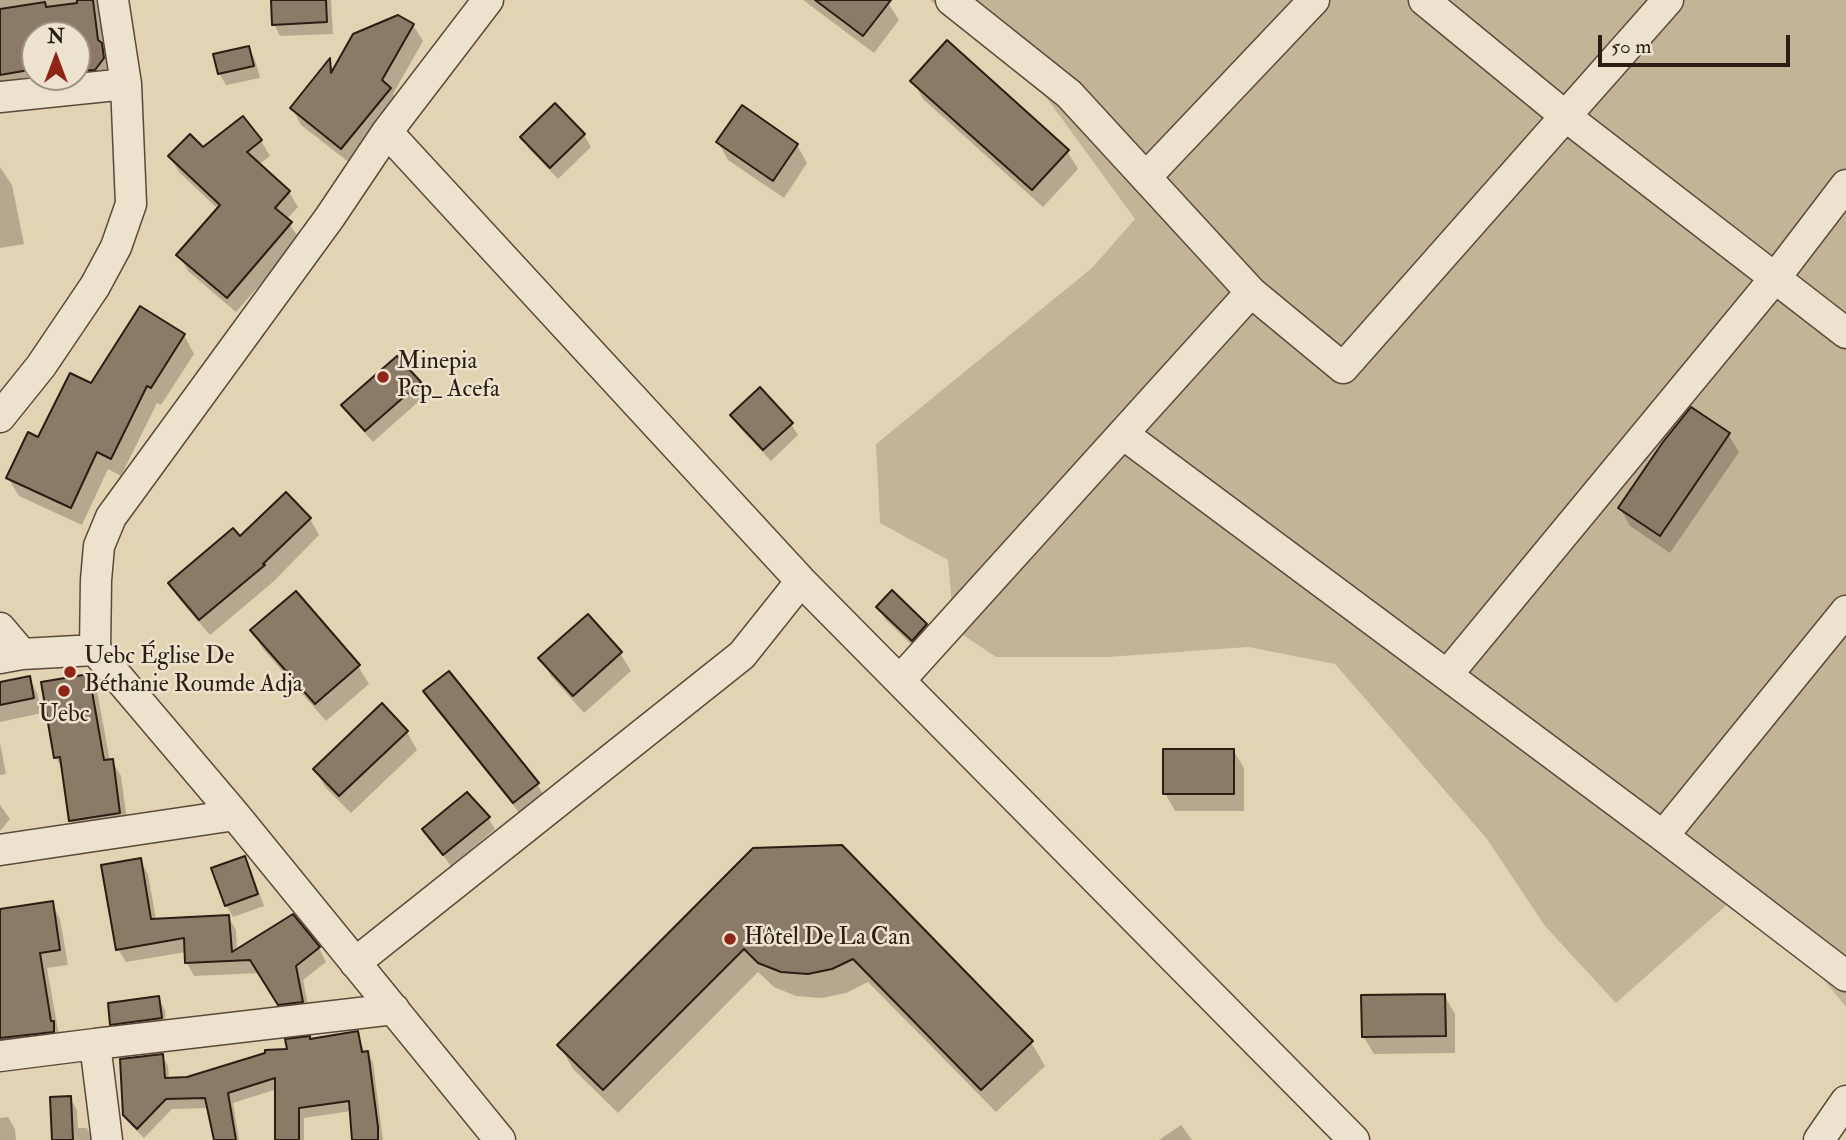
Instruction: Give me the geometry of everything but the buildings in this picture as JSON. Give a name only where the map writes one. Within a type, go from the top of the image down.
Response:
[{"type":"street","points":[[0,417],[41,366],[94,286],[116,247],[131,204],[126,84],[113,0]]},
{"type":"street","points":[[488,0],[387,132],[330,217],[111,517],[99,546],[95,650],[500,1140]]},
{"type":"street","points":[[951,0],[1069,94],[1251,292],[1343,368],[1668,0]]},
{"type":"street","points":[[1146,177],[1314,0]]},
{"type":"street","points":[[1424,0],[1564,115],[1846,333]]},
{"type":"street","points":[[0,97],[126,84]]},
{"type":"street","points":[[387,132],[801,581],[901,679],[1354,1140]]},
{"type":"street","points":[[1447,676],[1775,278],[1846,185]]},
{"type":"street","points":[[901,679],[1251,292]]},
{"type":"street","points":[[1123,434],[1663,836],[1846,976]]},
{"type":"street","points":[[355,962],[742,655],[801,581]]},
{"type":"street","points":[[1663,836],[1846,611]]},
{"type":"street","points":[[0,628],[11,656],[95,650]]},
{"type":"street","points":[[0,850],[234,815]]},
{"type":"street","points":[[0,1056],[394,1010]]},
{"type":"street","points":[[94,1044],[107,1140]]},
{"type":"street","points":[[1819,1140],[1846,1101]]},
{"type":"shaded area","points":[[930,0],[1846,0],[1846,1007],[1747,887],[1616,1003],[1545,926],[1487,839],[1335,664],[1248,647],[1108,657],[996,657],[954,629],[948,560],[880,523],[876,444],[1092,268],[1135,219],[1046,97]]},
{"type":"place","name":"Minepia Pcp_ Acefa","points":[[383,377]]},
{"type":"place","name":"Uebc Église De Béthanie Roumde Adja","points":[[70,672]]},
{"type":"place","name":"Uebc","points":[[64,691]]},
{"type":"place","name":"Hôtel De La Can","points":[[730,939]]}]
